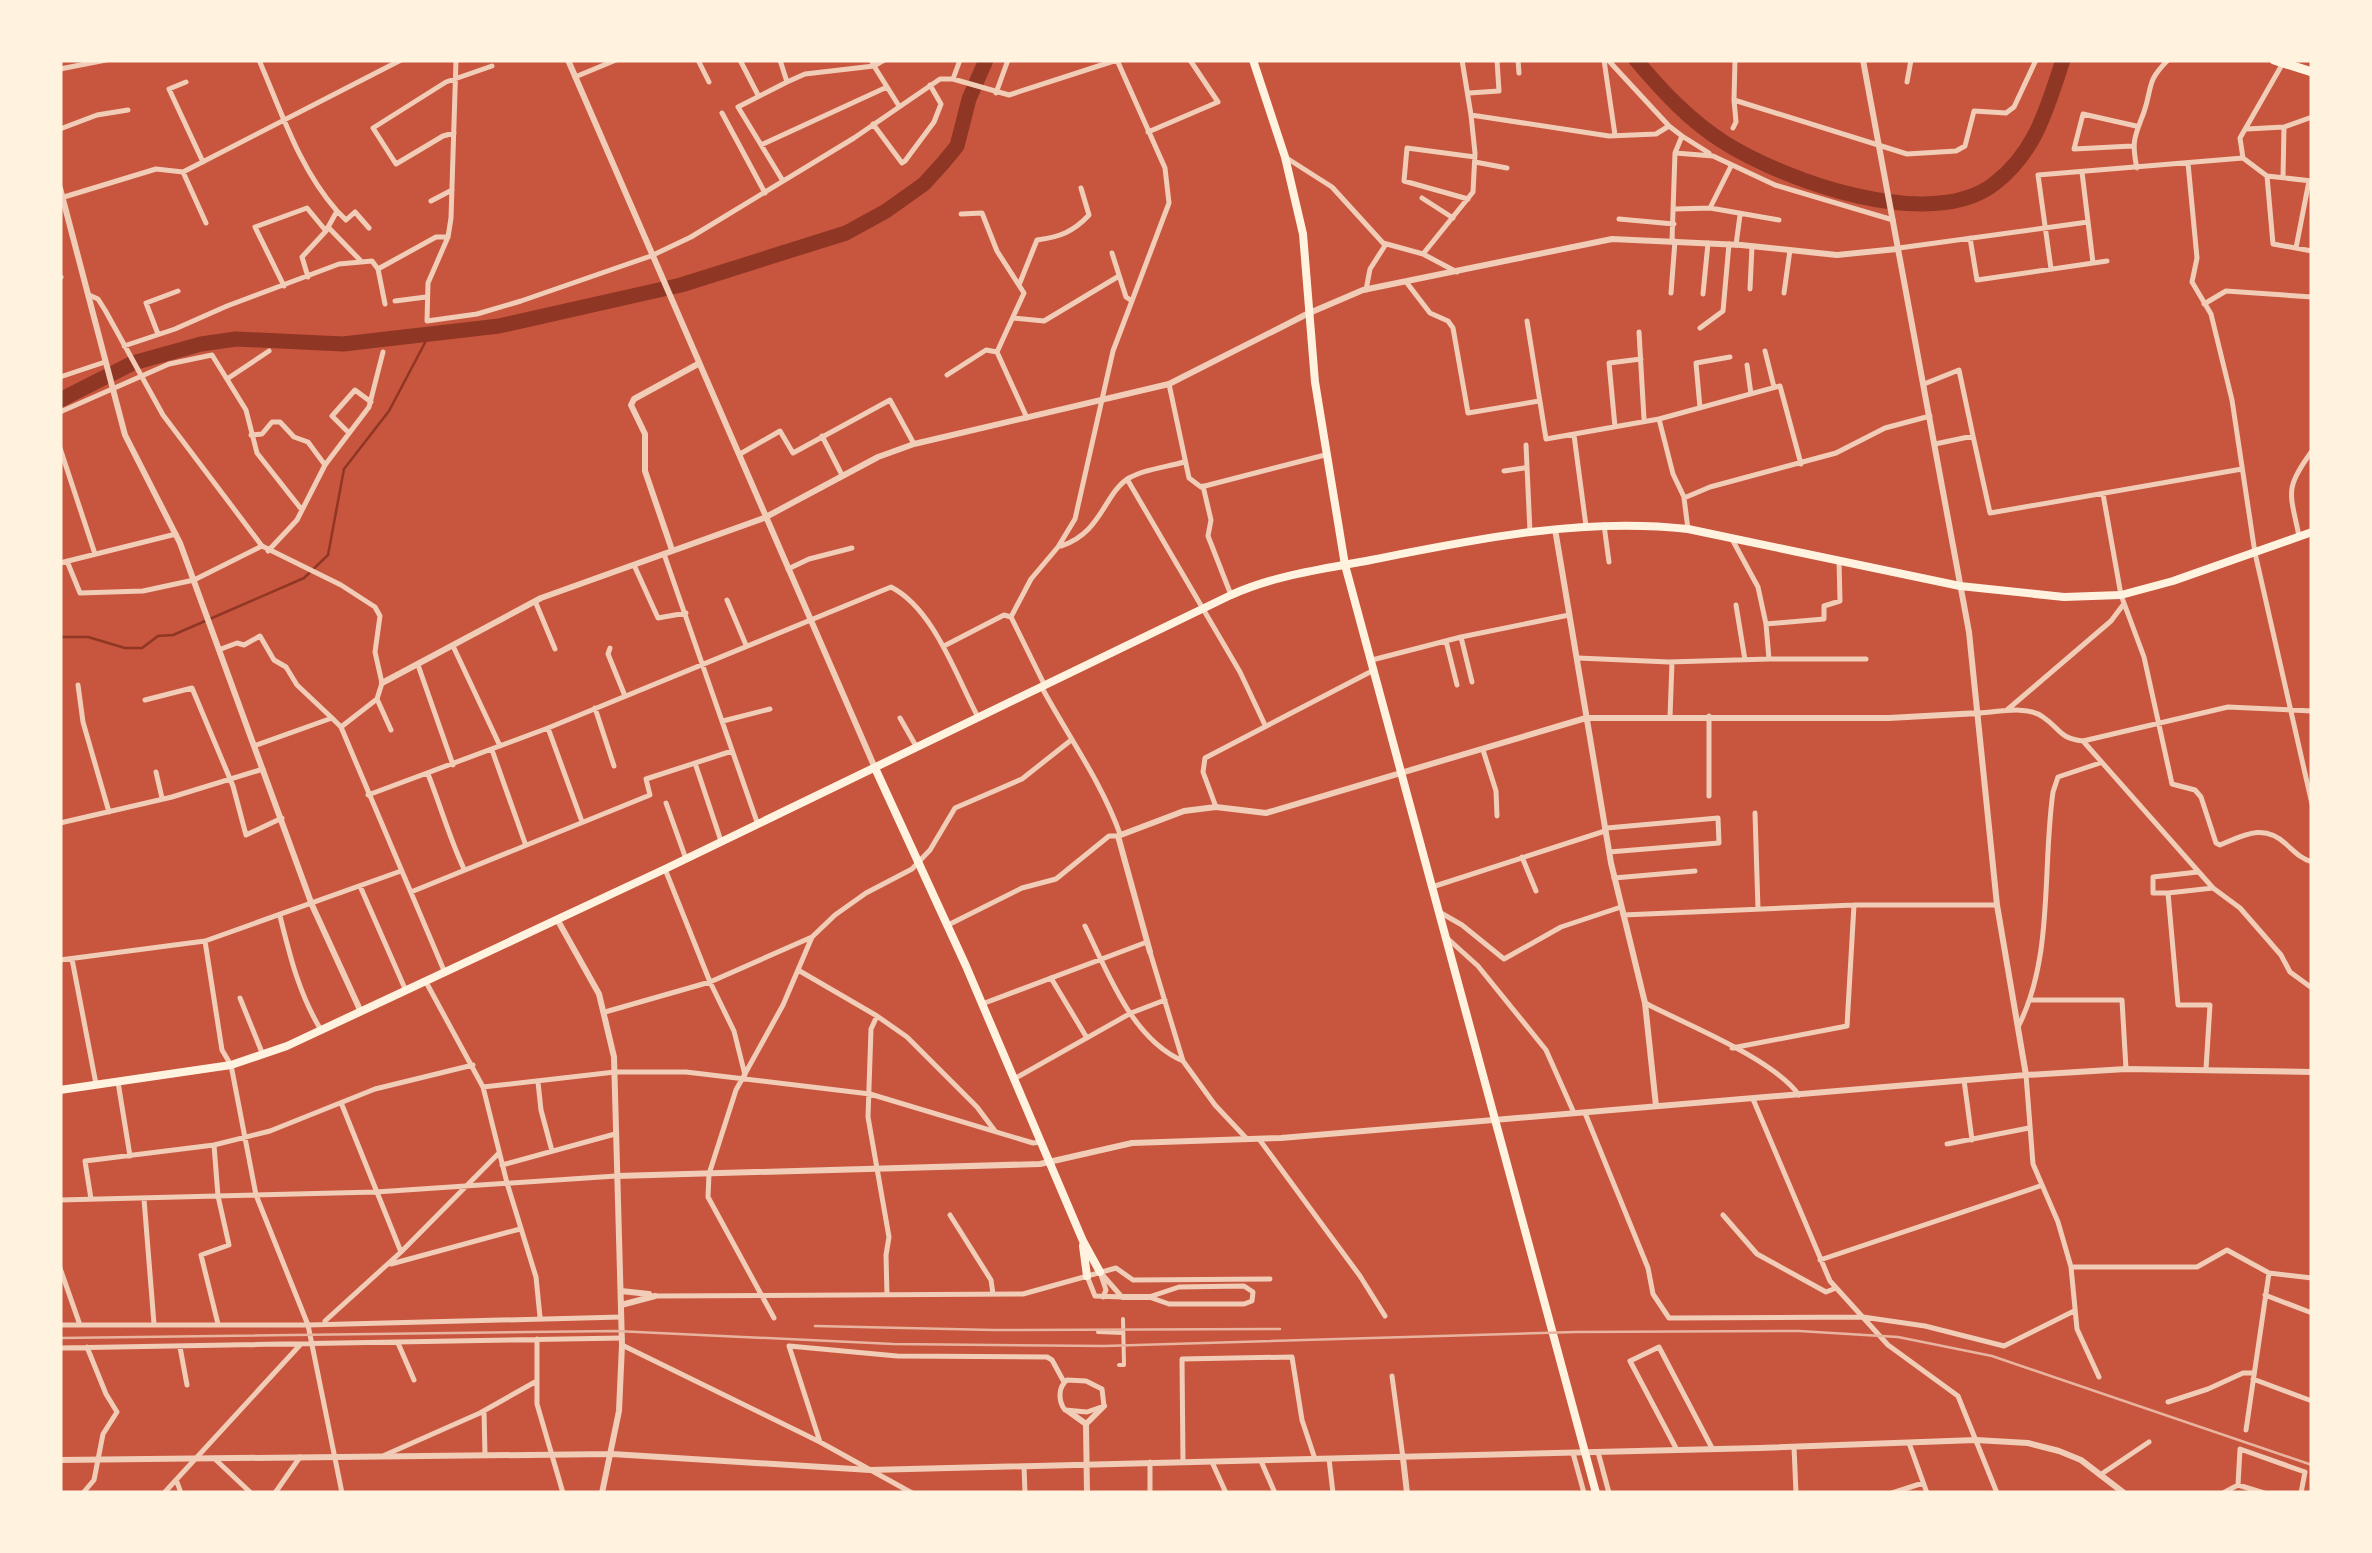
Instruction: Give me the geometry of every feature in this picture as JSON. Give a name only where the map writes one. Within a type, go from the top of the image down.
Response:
[{"type":"highway","points":[[2279,62],[2312,72]]},
{"type":"main road","points":[[1253,60],[1286,157],[1302,234],[1325,455],[1345,565],[1430,894],[1445,936],[1596,1493]]},
{"type":"main road","points":[[60,1090],[231,1065],[263,1056],[406,992],[1042,685],[1268,581],[1530,532],[1648,524],[1960,586],[2122,600],[2312,532]]},
{"type":"main road","points":[[875,768],[948,925],[1082,1241],[1100,1272]]},
{"type":"main road","points":[[1082,1241],[1087,1276]]},
{"type":"street","points":[[60,69],[106,60]]},
{"type":"street","points":[[259,60],[315,186],[346,220],[355,212],[369,228]]},
{"type":"street","points":[[360,1012],[312,905],[176,534],[134,454],[111,389],[62,192],[156,169],[183,172],[400,60]]},
{"type":"street","points":[[456,60],[448,237],[431,271],[427,321],[477,314],[651,256],[708,229],[940,79],[1009,95],[1117,60],[1165,168],[1169,203],[1113,351],[1074,519],[1058,547],[1031,578],[1010,618]]},
{"type":"street","points":[[568,60],[875,768]]},
{"type":"street","points":[[575,78],[616,60]]},
{"type":"street","points":[[698,60],[709,82]]},
{"type":"street","points":[[740,60],[758,95]]},
{"type":"street","points":[[780,60],[786,82]]},
{"type":"street","points":[[783,181],[738,107],[805,74],[884,60]]},
{"type":"street","points":[[953,80],[960,60]]},
{"type":"street","points":[[992,92],[1008,60]]},
{"type":"street","points":[[1148,132],[1218,102],[1190,60]]},
{"type":"street","points":[[1423,254],[1474,192],[1471,115],[1462,60]]},
{"type":"street","points":[[1468,93],[1500,92],[1498,60]]},
{"type":"street","points":[[1518,60],[1519,73]]},
{"type":"street","points":[[1606,60],[1670,126],[1713,156],[1775,185],[1893,218]]},
{"type":"street","points":[[1606,60],[1615,136]]},
{"type":"street","points":[[1733,128],[1735,60]]},
{"type":"street","points":[[1862,60],[1960,586],[1979,713],[1997,904],[2026,1075],[2033,1164],[2058,1222],[2070,1268],[2077,1329],[2099,1376]]},
{"type":"street","points":[[1908,82],[1912,60]]},
{"type":"street","points":[[1734,100],[1908,154],[1956,151],[1965,146],[1974,112],[2006,113],[2014,108],[2036,60]]},
{"type":"street","points":[[2136,168],[2132,146],[2136,126],[2144,112],[2152,76],[2168,60]]},
{"type":"street","points":[[2243,158],[2240,138],[2279,62]]},
{"type":"street","points":[[872,63],[899,106]]},
{"type":"street","points":[[454,133],[396,164],[373,128],[455,79],[492,66]]},
{"type":"street","points":[[186,82],[169,89],[203,162]]},
{"type":"street","points":[[874,124],[905,161],[934,122],[941,104],[930,85]]},
{"type":"street","points":[[761,145],[887,87]]},
{"type":"street","points":[[60,130],[97,115],[128,110]]},
{"type":"street","points":[[722,113],[765,193]]},
{"type":"street","points":[[2132,146],[2074,149],[2084,114],[2136,126]]},
{"type":"street","points":[[1471,115],[1615,136],[1656,134],[1670,126]]},
{"type":"street","points":[[2245,129],[2284,127],[2312,117]]},
{"type":"street","points":[[2283,178],[2284,127]]},
{"type":"street","points":[[1671,293],[1676,153],[1682,136]]},
{"type":"street","points":[[1468,199],[1404,181],[1408,148],[1507,168]]},
{"type":"street","points":[[1676,153],[1713,156]]},
{"type":"street","points":[[1286,157],[1332,186],[1386,244],[1423,254],[1458,272]]},
{"type":"street","points":[[2052,269],[2038,175],[2243,158],[2267,176],[2311,181],[2296,248]]},
{"type":"street","points":[[2188,164],[2197,258],[2192,282],[2210,314],[2232,400],[2255,553],[2312,804]]},
{"type":"street","points":[[1710,208],[1732,165]]},
{"type":"street","points":[[183,172],[206,222]]},
{"type":"street","points":[[2082,172],[2093,263]]},
{"type":"street","points":[[2267,176],[2274,244],[2312,251]]},
{"type":"street","points":[[1019,285],[1037,240],[1058,238],[1089,215],[1082,188]]},
{"type":"street","points":[[431,201],[452,190]]},
{"type":"street","points":[[1422,198],[1453,218]]},
{"type":"street","points":[[284,286],[255,227],[306,208],[360,260]]},
{"type":"street","points":[[1675,209],[1710,208],[1779,220]]},
{"type":"street","points":[[308,277],[302,257],[337,212]]},
{"type":"street","points":[[962,214],[982,213],[997,250],[1024,293],[997,352],[1027,418]]},
{"type":"street","points":[[1700,328],[1723,311],[1740,215]]},
{"type":"street","points":[[1620,218],[1674,224]]},
{"type":"street","points":[[382,684],[535,601],[764,518],[842,475],[914,444],[1169,384],[1308,314],[1366,290],[1612,240],[1708,243],[1837,255],[2088,222]]},
{"type":"street","points":[[378,268],[436,237],[448,237]]},
{"type":"street","points":[[1970,238],[1977,280],[2106,261]]},
{"type":"street","points":[[1704,294],[1708,243]]},
{"type":"street","points":[[1366,290],[1370,269],[1386,244]]},
{"type":"street","points":[[1750,288],[1752,246]]},
{"type":"street","points":[[1784,292],[1790,250]]},
{"type":"street","points":[[1112,253],[1126,297],[1132,301]]},
{"type":"street","points":[[124,346],[360,260],[372,260],[378,268],[386,304]]},
{"type":"street","points":[[1013,318],[1044,321],[1120,276]]},
{"type":"street","points":[[1407,283],[1430,313],[1448,320],[1453,328],[1468,413],[1539,401]]},
{"type":"street","points":[[158,334],[146,303],[178,291]]},
{"type":"street","points":[[2204,304],[2226,291],[2312,297]]},
{"type":"street","points":[[89,295],[106,310],[163,415],[262,546],[375,607],[380,616],[375,652],[382,684],[377,699],[341,727]]},
{"type":"street","points":[[395,301],[426,297]]},
{"type":"street","points":[[1527,321],[1546,439],[1659,419],[1780,386],[1801,464]]},
{"type":"street","points":[[1639,332],[1644,420]]},
{"type":"street","points":[[948,375],[986,350],[997,352]]},
{"type":"street","points":[[1765,351],[1774,388]]},
{"type":"street","points":[[228,379],[270,352]]},
{"type":"street","points":[[268,551],[297,520],[324,465],[371,402],[383,352]]},
{"type":"street","points":[[60,412],[170,364],[212,355],[246,410],[256,453],[302,510]]},
{"type":"street","points":[[1700,408],[1696,363],[1730,357]]},
{"type":"street","points":[[1615,428],[1609,363],[1640,359]]},
{"type":"street","points":[[60,376],[105,363]]},
{"type":"street","points":[[698,364],[634,399],[631,405],[645,434],[645,471],[686,613],[758,819],[756,825]]},
{"type":"street","points":[[1747,365],[1751,394]]},
{"type":"street","points":[[1924,384],[1959,370],[1990,512],[2242,469]]},
{"type":"street","points":[[1169,384],[1189,478],[1204,486],[1325,455]]},
{"type":"street","points":[[350,433],[332,416],[355,390],[371,402]]},
{"type":"street","points":[[737,456],[780,431],[793,452],[890,400],[914,444]]},
{"type":"street","points":[[1684,498],[1710,487],[1836,453],[1884,428],[1930,416]]},
{"type":"street","points":[[1659,419],[1673,474],[1684,498],[1688,529]]},
{"type":"street","points":[[251,435],[262,434],[272,422],[280,422],[294,437],[308,442],[324,465]]},
{"type":"street","points":[[1574,435],[1586,526]]},
{"type":"street","points":[[822,436],[842,475]]},
{"type":"street","points":[[1935,444],[1973,436]]},
{"type":"street","points":[[1526,445],[1524,468],[1530,532]]},
{"type":"street","points":[[60,448],[96,555]]},
{"type":"street","points":[[2299,537],[2292,486],[2296,471],[2312,452]]},
{"type":"street","points":[[1058,547],[1090,528],[1127,479],[1184,462]]},
{"type":"street","points":[[1504,471],[1524,468]]},
{"type":"street","points":[[1127,479],[1204,608],[1266,724]]},
{"type":"street","points":[[1204,486],[1211,520],[1208,536],[1231,595]]},
{"type":"street","points":[[2103,494],[2122,600],[2144,657],[2172,784],[2196,790],[2201,796],[2216,843],[2220,845],[2254,831],[2270,833],[2300,858],[2312,862]]},
{"type":"street","points":[[1604,525],[1609,562]]},
{"type":"street","points":[[1555,529],[1609,852],[1645,1004],[1656,1106]]},
{"type":"street","points":[[176,534],[64,562],[80,592],[143,591],[194,580],[262,546]]},
{"type":"street","points":[[1732,538],[1758,587],[1769,659]]},
{"type":"street","points":[[786,570],[809,559],[852,548]]},
{"type":"street","points":[[1766,624],[1824,619],[1824,606],[1840,601],[1839,560]]},
{"type":"street","points":[[634,564],[658,618],[686,613]]},
{"type":"street","points":[[368,796],[548,728],[891,587],[944,646],[978,717]]},
{"type":"street","points":[[727,600],[746,645]]},
{"type":"street","points":[[2006,711],[2112,621],[2122,600]]},
{"type":"street","points":[[535,601],[555,649]]},
{"type":"street","points":[[1736,605],[1745,660]]},
{"type":"street","points":[[944,646],[1004,615],[1010,618],[1070,741],[1101,786],[1119,835],[1183,1061],[1215,1105],[1248,1139]]},
{"type":"street","points":[[1216,807],[1203,772],[1205,758],[1371,666],[1461,637],[1569,615]]},
{"type":"street","points":[[221,650],[236,643],[244,645],[260,636],[274,660],[286,667],[297,685],[341,727],[444,974]]},
{"type":"street","points":[[1461,637],[1472,682]]},
{"type":"street","points":[[1446,641],[1458,685]]},
{"type":"street","points":[[453,646],[500,746]]},
{"type":"street","points":[[610,648],[608,654],[625,696]]},
{"type":"street","points":[[1576,658],[1672,662],[1866,659]]},
{"type":"street","points":[[1670,717],[1672,662]]},
{"type":"street","points":[[418,665],[453,765]]},
{"type":"street","points":[[78,685],[83,722],[109,812]]},
{"type":"street","points":[[145,700],[192,688],[231,781],[246,835],[282,818]]},
{"type":"street","points":[[377,699],[391,730]]},
{"type":"street","points":[[948,925],[1022,888],[1056,879],[1109,836],[1184,812],[1216,807],[1266,813],[1586,718],[1890,718],[2006,711],[2042,715],[2066,739],[2082,741],[2228,707],[2312,711]]},
{"type":"street","points":[[595,708],[614,766]]},
{"type":"street","points":[[722,722],[770,709]]},
{"type":"street","points":[[1709,716],[1709,796]]},
{"type":"street","points":[[254,746],[332,718]]},
{"type":"street","points":[[900,718],[916,747]]},
{"type":"street","points":[[548,728],[582,820]]},
{"type":"street","points":[[605,1012],[710,982],[812,937],[835,915],[912,869],[930,850],[955,808],[1022,779],[1070,741]]},
{"type":"street","points":[[2082,741],[2198,872],[2240,908],[2282,955],[2290,972],[2312,988]]},
{"type":"street","points":[[492,750],[525,843]]},
{"type":"street","points":[[1482,750],[1496,790],[1497,816]]},
{"type":"street","points":[[411,892],[650,795],[646,779],[732,751]]},
{"type":"street","points":[[695,763],[721,842]]},
{"type":"street","points":[[2018,1028],[2032,1000],[2045,904],[2053,792],[2058,777],[2100,763]]},
{"type":"street","points":[[60,823],[263,770]]},
{"type":"street","points":[[156,772],[163,799]]},
{"type":"street","points":[[428,774],[443,813],[443,824],[464,869]]},
{"type":"street","points":[[666,803],[686,858]]},
{"type":"street","points":[[1755,813],[1758,909]]},
{"type":"street","points":[[1430,894],[1606,829],[1718,818],[1719,843],[1609,852]]},
{"type":"street","points":[[1522,857],[1536,890]]},
{"type":"street","points":[[665,869],[734,1031],[743,1078]]},
{"type":"street","points":[[60,960],[205,940],[401,871]]},
{"type":"street","points":[[1614,878],[1695,871]]},
{"type":"street","points":[[2198,872],[2153,877],[2154,893],[2214,888]]},
{"type":"street","points":[[360,886],[406,992]]},
{"type":"street","points":[[2168,894],[2178,1005],[2210,1005],[2206,1069]]},
{"type":"street","points":[[1438,911],[1504,959],[1562,928],[1622,911],[1997,904]]},
{"type":"street","points":[[1732,1048],[1847,1026],[1854,905]]},
{"type":"street","points":[[280,916],[296,980],[321,1030]]},
{"type":"street","points":[[557,920],[599,994],[615,1072],[622,1341],[619,1411],[602,1493]]},
{"type":"street","points":[[1085,926],[1146,1035],[1168,1055],[1183,1061]]},
{"type":"street","points":[[1445,936],[1478,966],[1546,1050],[1574,1113]]},
{"type":"street","points":[[774,1318],[708,1197],[710,1174],[743,1078],[783,1005],[812,937]]},
{"type":"street","points":[[205,940],[222,1050],[231,1065],[256,1195],[308,1324],[342,1493]]},
{"type":"street","points":[[982,1004],[1147,942]]},
{"type":"street","points":[[72,959],[97,1085]]},
{"type":"street","points":[[798,970],[907,1038],[977,1107],[995,1131]]},
{"type":"street","points":[[1052,978],[1087,1038]]},
{"type":"street","points":[[426,982],[483,1086],[536,1277],[540,1317]]},
{"type":"street","points":[[240,998],[263,1056]]},
{"type":"street","points":[[1014,1079],[1131,1013],[1165,1000]]},
{"type":"street","points":[[2032,1000],[2122,1000],[2126,1069]]},
{"type":"street","points":[[1645,1004],[1769,1068],[1799,1095]]},
{"type":"street","points":[[877,1016],[871,1030],[868,1117],[890,1237],[886,1295]]},
{"type":"street","points":[[91,1199],[85,1161],[214,1145],[247,1137],[342,1105],[374,1089],[473,1065]]},
{"type":"street","points":[[60,1200],[376,1192],[616,1176],[880,1171],[1050,1162],[1130,1143],[1259,1139],[2026,1075],[2126,1069],[2312,1072]]},
{"type":"street","points":[[483,1086],[615,1072],[686,1072],[870,1094],[1041,1142]]},
{"type":"street","points":[[1964,1080],[1972,1140]]},
{"type":"street","points":[[118,1082],[130,1156]]},
{"type":"street","points":[[538,1082],[552,1151]]},
{"type":"street","points":[[1753,1099],[1819,1260],[1836,1288],[1888,1345],[1958,1396],[1995,1492]]},
{"type":"street","points":[[342,1105],[401,1252]]},
{"type":"street","points":[[1585,1112],[1648,1268],[1653,1294],[1669,1318],[1863,1318],[1925,1326],[2004,1346],[2074,1311]]},
{"type":"street","points":[[1947,1144],[2030,1128]]},
{"type":"street","points":[[502,1165],[616,1134]]},
{"type":"street","points":[[1259,1139],[1385,1316]]},
{"type":"street","points":[[214,1145],[218,1196],[229,1245],[201,1255],[218,1324]]},
{"type":"street","points":[[323,1323],[401,1252],[499,1153]]},
{"type":"street","points":[[1819,1260],[2040,1186]]},
{"type":"street","points":[[144,1199],[154,1324]]},
{"type":"street","points":[[950,1215],[991,1280],[993,1294]]},
{"type":"street","points":[[1723,1215],[1757,1254],[1826,1292],[1836,1288]]},
{"type":"street","points":[[388,1264],[521,1229]]},
{"type":"street","points":[[2070,1268],[2197,1267],[2227,1250],[2270,1272],[2312,1278]]},
{"type":"street","points":[[60,1268],[80,1325]]},
{"type":"street","points":[[620,1292],[655,1296],[993,1294],[1032,1292],[1116,1268],[1133,1280],[1270,1279]]},
{"type":"street","points":[[1100,1272],[1123,1296]]},
{"type":"street","points":[[1100,1272],[1106,1290],[1101,1297]]},
{"type":"street","points":[[2246,1430],[2270,1272]]},
{"type":"street","points":[[1087,1276],[1092,1294],[1149,1297],[1169,1304],[1244,1304],[1252,1301],[1253,1292],[1244,1286],[1182,1286],[1149,1297]]},
{"type":"street","points":[[2265,1295],[2312,1313]]},
{"type":"street","points":[[621,1306],[655,1296]]},
{"type":"street","points":[[60,1326],[621,1317]]},
{"type":"street","points":[[1119,1365],[1124,1365],[1123,1319]]},
{"type":"street","points":[[1098,1332],[1124,1332]]},
{"type":"street","points":[[537,1339],[537,1404],[563,1493]]},
{"type":"street","points":[[60,1348],[537,1339],[622,1341],[912,1493]]},
{"type":"street","points":[[398,1342],[414,1380]]},
{"type":"street","points":[[180,1346],[187,1385]]},
{"type":"street","points":[[164,1493],[300,1346]]},
{"type":"street","points":[[820,1442],[789,1346],[897,1356],[1047,1357],[1064,1382]]},
{"type":"street","points":[[83,1493],[94,1480],[104,1434],[117,1412],[87,1347]]},
{"type":"street","points":[[1677,1450],[1630,1361],[1659,1347],[1712,1449]]},
{"type":"street","points":[[1183,1462],[1182,1359],[1292,1357],[1302,1420],[1315,1459]]},
{"type":"street","points":[[2168,1402],[2243,1372],[2312,1401]]},
{"type":"street","points":[[1392,1376],[1407,1493]]},
{"type":"street","points":[[1086,1424],[1060,1404],[1064,1382],[1079,1379],[1102,1389],[1104,1406]]},
{"type":"street","points":[[380,1457],[484,1411],[535,1382]]},
{"type":"street","points":[[1068,1411],[1092,1411],[1104,1406]]},
{"type":"street","points":[[1087,1493],[1086,1424],[1104,1406]]},
{"type":"street","points":[[484,1411],[485,1455]]},
{"type":"street","points":[[60,1460],[612,1454],[870,1470],[1976,1440],[2028,1442],[2059,1451],[2081,1460],[2124,1493]]},
{"type":"street","points":[[2100,1474],[2149,1442]]},
{"type":"street","points":[[1909,1443],[1927,1493]]},
{"type":"street","points":[[1794,1447],[1796,1493]]},
{"type":"street","points":[[2238,1485],[2240,1450],[2305,1472],[2301,1493]]},
{"type":"street","points":[[1573,1452],[1584,1493]]},
{"type":"street","points":[[1598,1452],[1609,1493]]},
{"type":"street","points":[[275,1493],[300,1457]]},
{"type":"street","points":[[1329,1459],[1333,1493]]},
{"type":"street","points":[[216,1460],[251,1493]]},
{"type":"street","points":[[1261,1461],[1275,1493]]},
{"type":"street","points":[[1150,1462],[1150,1493]]},
{"type":"street","points":[[1212,1462],[1226,1493]]},
{"type":"street","points":[[1024,1466],[1025,1493]]},
{"type":"street","points":[[177,1482],[181,1493]]},
{"type":"street","points":[[1892,1493],[1923,1483]]},
{"type":"street","points":[[2223,1493],[2238,1485],[2264,1493]]},
{"type":"waterway","points":[[60,400],[133,363],[201,344],[236,339],[343,344],[499,326],[681,285],[846,233],[924,184],[957,146],[969,99],[986,60]]},
{"type":"waterway","points":[[1636,60],[1689,116],[1751,158],[1820,186],[1858,196],[1934,204],[1967,198],[1994,184],[2020,158],[2038,128],[2063,60]]},
{"type":"waterway","points":[[60,637],[88,637],[125,648],[142,648],[158,636],[173,635],[304,578],[328,555],[344,469],[389,411],[429,335]]},
{"type":"railway","points":[[815,1326],[1280,1329]]},
{"type":"railway","points":[[60,1338],[616,1331],[893,1344],[1104,1346],[1575,1332],[1799,1331],[1898,1337],[1992,1356],[2312,1465]]}]
